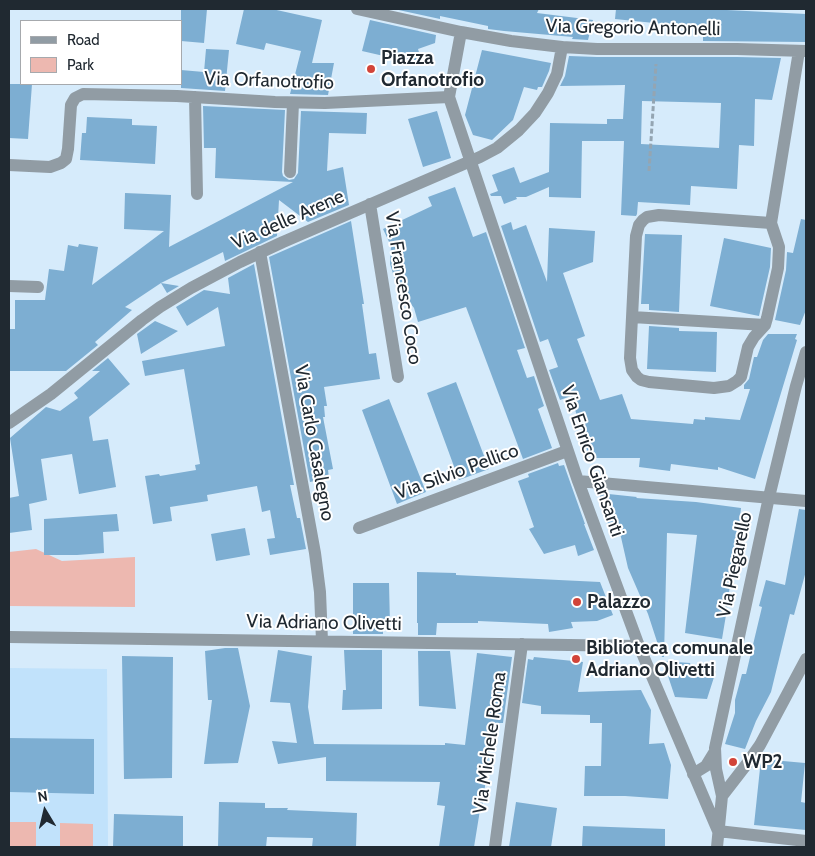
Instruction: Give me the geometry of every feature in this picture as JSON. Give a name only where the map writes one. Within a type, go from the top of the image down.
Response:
[{"type":"street","name":"Via Gregorio Antonelli","points":[[357,9],[461,32],[511,41],[562,47],[802,51]]},
{"type":"street","points":[[449,97],[461,32]]},
{"type":"street","name":"Via delle Arene","points":[[9,423],[50,394],[160,307],[206,280],[260,252],[487,154],[505,142],[534,113],[552,87],[557,74],[562,47]]},
{"type":"street","points":[[771,223],[659,215],[643,220],[639,225],[636,236],[630,362],[632,370],[637,377],[649,382],[714,388],[729,386],[737,381],[742,372],[748,348],[764,325],[770,312],[779,254],[778,241],[771,223],[802,51]]},
{"type":"street","name":"Via Orfanotrofio","points":[[9,165],[50,167],[66,159],[71,105],[75,98],[88,94],[195,97],[293,103],[449,97]]},
{"type":"street","points":[[195,97],[197,194]]},
{"type":"street","name":"Via Enrico Giansanti","points":[[449,97],[578,481],[640,646],[718,831]]},
{"type":"street","points":[[290,172],[293,103]]},
{"type":"street","name":"Via Francesco Coco","points":[[370,204],[398,378]]},
{"type":"street","name":"Via Carlo Casalegno","points":[[260,252],[318,567],[322,642]]},
{"type":"street","points":[[9,286],[38,286]]},
{"type":"street","points":[[632,317],[764,325]]},
{"type":"street","name":"Via Piegarello","points":[[717,847],[722,796],[714,754],[769,498],[806,352]]},
{"type":"street","name":"Via Silvio Pellico","points":[[359,528],[568,451]]},
{"type":"street","points":[[578,481],[806,501]]},
{"type":"street","name":"Via Adriano Olivetti","points":[[9,637],[640,646]]},
{"type":"street","name":"Via Michele Roma","points":[[495,847],[522,644]]},
{"type":"street","points":[[722,796],[760,745],[806,659]]},
{"type":"street","points":[[694,774],[706,766],[714,754]]},
{"type":"street","points":[[718,831],[806,841]]},
{"type":"path","points":[[649,171],[657,48]]},
{"type":"shaded area","points":[[9,668],[107,669],[108,847],[9,847]]},
{"type":"green space","points":[[36,549],[62,561],[135,557],[135,607],[9,606],[9,552]]},
{"type":"green space","points":[[9,822],[36,822],[36,847],[9,847]]},
{"type":"green space","points":[[60,823],[93,824],[93,847],[60,847]]},
{"type":"building","points":[[181,9],[207,9],[204,43],[182,41]]},
{"type":"building","points":[[244,9],[272,9],[322,20],[312,63],[334,63],[328,95],[290,94],[301,51],[266,43],[264,50],[236,44]]},
{"type":"building","points":[[394,9],[539,9],[537,13],[593,20],[588,40],[488,29],[488,26],[440,16],[440,19]]},
{"type":"building","points":[[616,9],[707,9],[806,14],[806,42],[703,41],[703,28],[615,19]]},
{"type":"building","points":[[370,20],[436,35],[435,43],[418,49],[423,65],[362,51]]},
{"type":"building","points":[[206,49],[229,50],[225,91],[181,88],[182,70],[204,72]]},
{"type":"building","points":[[482,50],[551,63],[542,87],[538,87],[537,90],[524,87],[513,120],[492,140],[473,135],[465,115]]},
{"type":"building","points":[[569,56],[781,58],[772,100],[755,99],[754,146],[739,145],[737,189],[691,186],[690,205],[638,202],[636,216],[621,215],[624,141],[582,141],[581,198],[549,197],[549,187],[526,197],[516,197],[517,199],[504,204],[501,196],[491,196],[490,194],[498,191],[492,175],[514,167],[520,183],[549,172],[550,123],[607,124],[607,119],[623,119],[625,85],[560,86],[565,76]],"holes":[[[642,101],[721,103],[719,148],[641,144]]]},
{"type":"building","points":[[9,84],[32,85],[28,139],[9,138]]},
{"type":"building","points":[[203,106],[285,110],[282,172],[283,176],[289,180],[294,179],[298,173],[301,111],[367,113],[366,134],[329,133],[327,171],[343,167],[349,205],[308,222],[279,200],[277,236],[225,261],[223,252],[161,283],[125,307],[132,310],[95,342],[98,345],[66,371],[9,371],[9,329],[15,329],[15,300],[45,300],[49,269],[64,271],[68,245],[78,247],[79,244],[98,247],[92,285],[164,231],[124,229],[125,193],[171,195],[169,247],[293,182],[215,178],[216,148],[204,148]]},
{"type":"building","points":[[437,111],[451,158],[423,167],[408,119]]},
{"type":"building","points":[[87,117],[132,119],[132,125],[157,126],[155,164],[80,160],[82,133],[86,133]]},
{"type":"building","points":[[455,187],[473,237],[486,232],[525,348],[517,350],[527,378],[534,376],[544,406],[538,409],[552,448],[523,459],[466,307],[418,322],[414,308],[397,286],[390,264],[391,246],[383,229],[432,206],[428,197]]},
{"type":"building","points":[[801,219],[806,220],[806,310],[800,325],[775,320],[786,270],[787,252],[793,253]]},
{"type":"building","points":[[351,221],[364,304],[362,304],[369,354],[376,353],[380,379],[324,387],[327,406],[324,406],[325,417],[323,417],[333,469],[328,470],[329,478],[310,482],[269,257]]},
{"type":"building","points":[[511,222],[513,230],[526,225],[547,282],[549,228],[595,231],[593,262],[563,273],[585,336],[577,339],[600,400],[622,394],[631,419],[693,424],[694,419],[705,420],[705,417],[740,420],[750,389],[744,389],[744,385],[749,379],[754,357],[757,357],[763,340],[768,334],[797,334],[795,339],[797,340],[755,479],[718,467],[718,470],[671,464],[670,471],[639,467],[640,458],[594,458],[588,453],[571,396],[560,400],[549,370],[558,367],[548,339],[540,342],[501,226]]},
{"type":"building","points":[[645,234],[682,235],[679,312],[649,310],[649,304],[641,304]]},
{"type":"building","points":[[724,238],[771,248],[770,267],[759,316],[710,306]]},
{"type":"building","points":[[254,264],[294,485],[290,485],[297,518],[300,518],[306,549],[270,555],[267,539],[275,538],[270,510],[262,512],[257,486],[207,495],[208,501],[170,507],[172,521],[153,524],[145,476],[159,474],[160,476],[196,470],[195,465],[200,464],[184,369],[145,376],[142,361],[225,346],[218,307],[187,326],[176,307],[204,290],[230,294],[228,278]]},
{"type":"building","points":[[161,283],[179,286],[167,293]]},
{"type":"building","points":[[155,321],[178,331],[141,354],[137,334]]},
{"type":"building","points":[[649,326],[679,328],[679,331],[717,332],[716,372],[647,369]]},
{"type":"building","points":[[108,358],[130,384],[89,417],[93,441],[108,439],[116,487],[79,494],[72,454],[41,459],[47,500],[29,504],[32,530],[9,533],[9,498],[19,496],[10,438],[46,407],[60,411],[78,398],[74,393],[100,371],[92,371]]},
{"type":"building","points":[[456,382],[489,469],[459,480],[427,393]]},
{"type":"building","points":[[389,399],[426,492],[397,504],[362,410]]},
{"type":"building","points":[[558,463],[559,466],[564,465],[594,550],[578,556],[575,545],[544,554],[529,529],[534,527],[518,481],[529,477],[528,474]]},
{"type":"building","points":[[599,493],[741,508],[722,639],[685,633],[697,535],[667,533],[664,657],[662,657],[648,614],[628,568],[618,524],[608,524]]},
{"type":"building","points":[[799,509],[806,510],[806,571],[794,615],[790,614],[771,692],[756,721],[745,749],[725,744],[735,713],[735,700],[742,674],[746,674],[762,607],[759,606],[766,580],[785,585]]},
{"type":"building","points":[[117,514],[119,531],[103,532],[104,553],[44,555],[44,519]]},
{"type":"building","points":[[245,528],[250,555],[216,561],[211,534]]},
{"type":"building","points":[[417,572],[600,582],[613,615],[597,621],[571,622],[573,628],[549,632],[548,624],[478,621],[478,623],[437,623],[436,635],[418,635]]},
{"type":"building","points":[[353,583],[389,583],[390,625],[383,625],[383,634],[353,634]]},
{"type":"building","points":[[238,648],[250,706],[238,763],[204,764],[212,700],[208,700],[205,651]]},
{"type":"building","points":[[278,650],[312,656],[308,707],[314,744],[445,745],[445,743],[465,745],[477,653],[512,657],[503,723],[493,723],[482,810],[480,810],[474,847],[439,847],[445,806],[437,805],[440,782],[326,781],[326,757],[278,764],[272,741],[297,743],[290,703],[270,702]]},
{"type":"building","points":[[344,650],[382,650],[382,709],[342,710],[343,690],[346,690]]},
{"type":"building","points":[[418,651],[450,651],[456,709],[419,706]]},
{"type":"building","points":[[122,656],[173,657],[172,778],[124,779]]},
{"type":"building","points":[[534,657],[583,662],[578,692],[641,690],[651,710],[649,744],[664,743],[671,765],[668,799],[584,796],[585,766],[601,766],[602,723],[590,723],[590,715],[541,714],[541,706],[522,703],[528,659],[533,660]]},
{"type":"building","points":[[663,661],[690,663],[692,668],[701,665],[716,671],[707,699],[675,697]]},
{"type":"building","points":[[9,738],[94,739],[94,794],[9,792]]},
{"type":"building","points":[[761,759],[805,763],[801,802],[806,803],[806,830],[754,825]]},
{"type":"building","points":[[219,802],[265,803],[265,808],[357,813],[356,847],[312,847],[313,838],[267,837],[266,847],[218,847]]},
{"type":"building","points":[[516,802],[557,808],[551,847],[509,847]]},
{"type":"building","points":[[114,814],[183,816],[183,847],[113,847]]},
{"type":"building","points":[[583,826],[665,829],[665,847],[582,847]]},
{"type":"place","name":"Piazza Orfanotrofio","points":[[371,69]]},
{"type":"place","name":"Palazzo","points":[[577,602]]},
{"type":"place","name":"Biblioteca comunale Adriano Olivetti","points":[[576,659]]},
{"type":"place","name":"WP2","points":[[733,762]]}]
